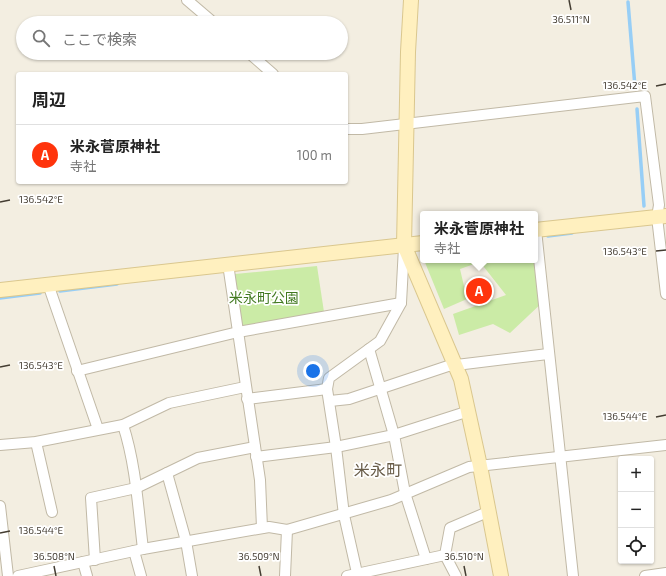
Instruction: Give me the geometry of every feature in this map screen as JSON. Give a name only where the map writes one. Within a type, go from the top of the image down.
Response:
[{"type":"street","points":[[187,0],[206,16]]},
{"type":"street","points":[[411,0],[401,303],[380,341],[329,378],[327,389],[330,401],[352,575],[445,555]]},
{"type":"street","points":[[257,60],[271,72]]},
{"type":"street","points":[[348,129],[645,96],[660,204],[666,294]]},
{"type":"street","points":[[538,230],[661,216]]},
{"type":"street","points":[[0,290],[420,243]]},
{"type":"street","points":[[404,245],[456,364],[469,411],[490,511],[501,576]]},
{"type":"street","points":[[538,251],[573,576]]},
{"type":"street","points":[[228,264],[245,387],[260,480],[262,528]]},
{"type":"street","points":[[48,284],[98,429]]},
{"type":"street","points":[[77,371],[238,332],[401,303]]},
{"type":"street","points":[[369,349],[394,435],[405,494],[426,559]]},
{"type":"street","points":[[330,401],[349,399],[381,387],[456,364],[548,354]]},
{"type":"street","points":[[0,445],[36,442],[123,425],[169,403],[245,387]]},
{"type":"street","points":[[247,399],[327,389]]},
{"type":"street","points":[[95,560],[91,498],[136,488],[198,458],[256,452],[336,447],[394,435],[469,411]]},
{"type":"street","points":[[123,425],[128,441],[136,488],[138,550],[141,576]]},
{"type":"street","points":[[36,442],[52,512]]},
{"type":"street","points":[[18,576],[138,550],[262,528],[269,527],[287,530],[344,515],[405,494],[469,467],[666,445]]},
{"type":"street","points":[[167,473],[186,542],[192,576]]},
{"type":"street","points":[[0,506],[8,576]]},
{"type":"street","points":[[456,576],[445,555],[450,528],[490,511]]},
{"type":"street","points":[[286,576],[287,530]]},
{"type":"street","points":[[83,562],[87,576]]},
{"type":"street","points":[[645,576],[666,573]]},
{"type":"green space","points":[[425,263],[477,263],[460,269],[467,299],[444,309]]},
{"type":"green space","points":[[481,263],[536,263],[545,300],[510,333],[493,324],[459,335],[453,314],[506,295]]},
{"type":"green space","name":"米永町公園","points":[[317,266],[324,312],[242,326],[235,274]]},
{"type":"waterway","points":[[628,2],[635,87]]},
{"type":"waterway","points":[[637,109],[644,206]]},
{"type":"waterway","points":[[548,236],[572,233]]},
{"type":"waterway","points":[[60,291],[117,284]]},
{"type":"waterway","points":[[0,298],[40,293]]},
{"type":"place","name":"米永菅原神社","points":[[479,291]]},
{"type":"district","name":"米永町","points":[[378,469]]}]
